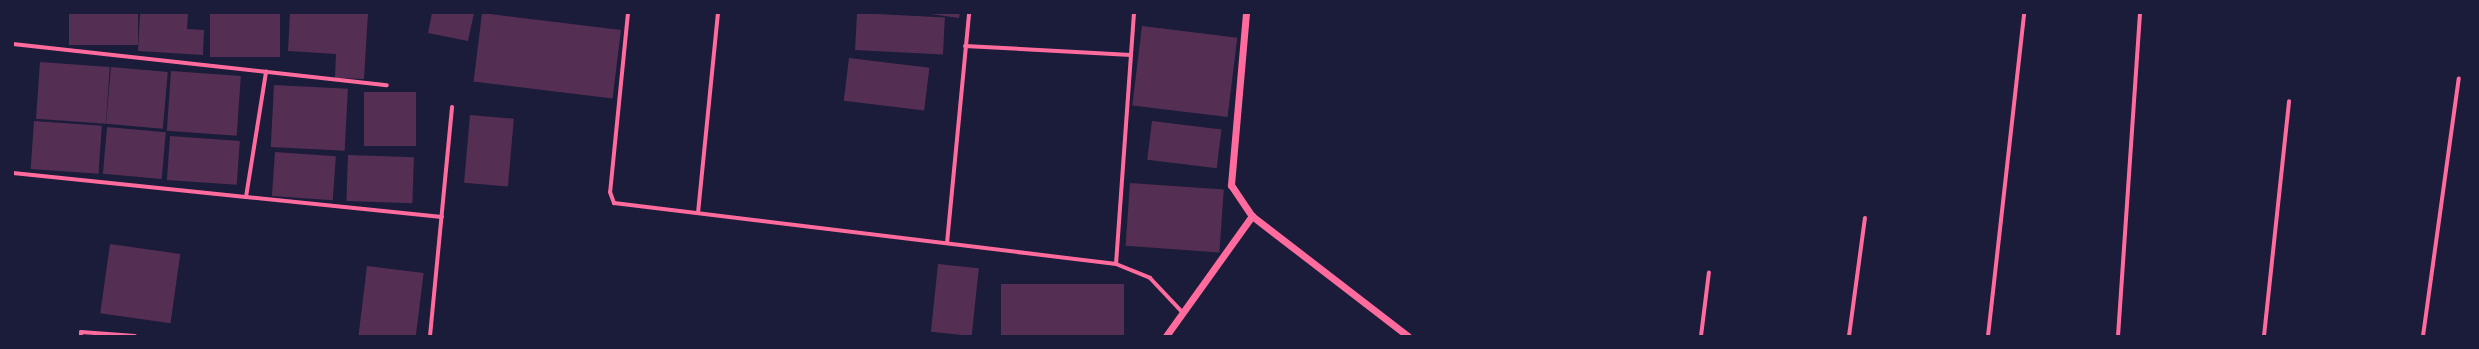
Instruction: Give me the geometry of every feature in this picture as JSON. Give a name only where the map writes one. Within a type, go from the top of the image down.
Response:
[{"type":"street","points":[[628,13],[610,192],[614,203],[1116,264],[1150,278],[1183,313]]},
{"type":"street","points":[[698,214],[718,13]]},
{"type":"street","points":[[947,243],[968,13]]},
{"type":"street","points":[[1116,264],[1134,13]]},
{"type":"street","points":[[1246,13],[1231,185],[1252,216],[1408,336]]},
{"type":"street","points":[[1988,336],[2024,13]]},
{"type":"street","points":[[2118,336],[2140,13]]},
{"type":"street","points":[[13,44],[387,85]]},
{"type":"street","points":[[965,46],[1131,56]]},
{"type":"street","points":[[246,197],[266,72]]},
{"type":"street","points":[[2423,336],[2459,78]]},
{"type":"street","points":[[2264,336],[2289,101]]},
{"type":"street","points":[[430,336],[452,107]]},
{"type":"street","points":[[13,173],[442,217]]},
{"type":"street","points":[[1166,336],[1252,216]]},
{"type":"street","points":[[1849,336],[1865,218]]},
{"type":"street","points":[[1701,336],[1709,272]]},
{"type":"street","points":[[81,336],[81,332],[135,336]]},
{"type":"building","points":[[69,13],[138,13],[138,45],[69,45]]},
{"type":"building","points":[[140,13],[188,13],[187,29],[204,30],[203,55],[138,51]]},
{"type":"building","points":[[210,13],[280,13],[280,57],[210,57]]},
{"type":"building","points":[[290,13],[368,13],[364,79],[335,78],[336,54],[288,51]]},
{"type":"building","points":[[432,13],[474,13],[468,41],[428,33]]},
{"type":"building","points":[[482,13],[621,30],[613,99],[474,81]]},
{"type":"building","points":[[857,13],[945,18],[943,55],[855,50]]},
{"type":"building","points":[[924,13],[960,13],[959,18]]},
{"type":"building","points":[[1142,26],[1237,38],[1228,117],[1132,105]]},
{"type":"building","points":[[849,58],[929,68],[924,111],[844,101]]},
{"type":"building","points":[[40,62],[110,67],[106,124],[36,119]]},
{"type":"building","points":[[111,67],[168,72],[163,129],[106,124]]},
{"type":"building","points":[[171,71],[241,76],[237,136],[167,131]]},
{"type":"building","points":[[274,85],[348,89],[345,151],[271,147]]},
{"type":"building","points":[[364,92],[416,92],[416,146],[364,146]]},
{"type":"building","points":[[470,115],[514,119],[508,187],[464,183]]},
{"type":"building","points":[[34,121],[102,126],[98,174],[31,169]]},
{"type":"building","points":[[1152,121],[1221,130],[1217,168],[1147,160]]},
{"type":"building","points":[[107,127],[166,132],[162,179],[103,174]]},
{"type":"building","points":[[170,136],[240,141],[237,185],[167,180]]},
{"type":"building","points":[[275,152],[336,156],[333,200],[272,196]]},
{"type":"building","points":[[348,155],[414,157],[412,203],[346,201]]},
{"type":"building","points":[[1130,183],[1224,190],[1219,252],[1126,246]]},
{"type":"building","points":[[110,244],[180,254],[171,323],[100,313]]},
{"type":"building","points":[[938,264],[979,268],[972,336],[931,332]]},
{"type":"building","points":[[367,266],[424,273],[416,336],[358,335]]},
{"type":"building","points":[[1001,284],[1124,284],[1124,336],[1001,336]]}]
